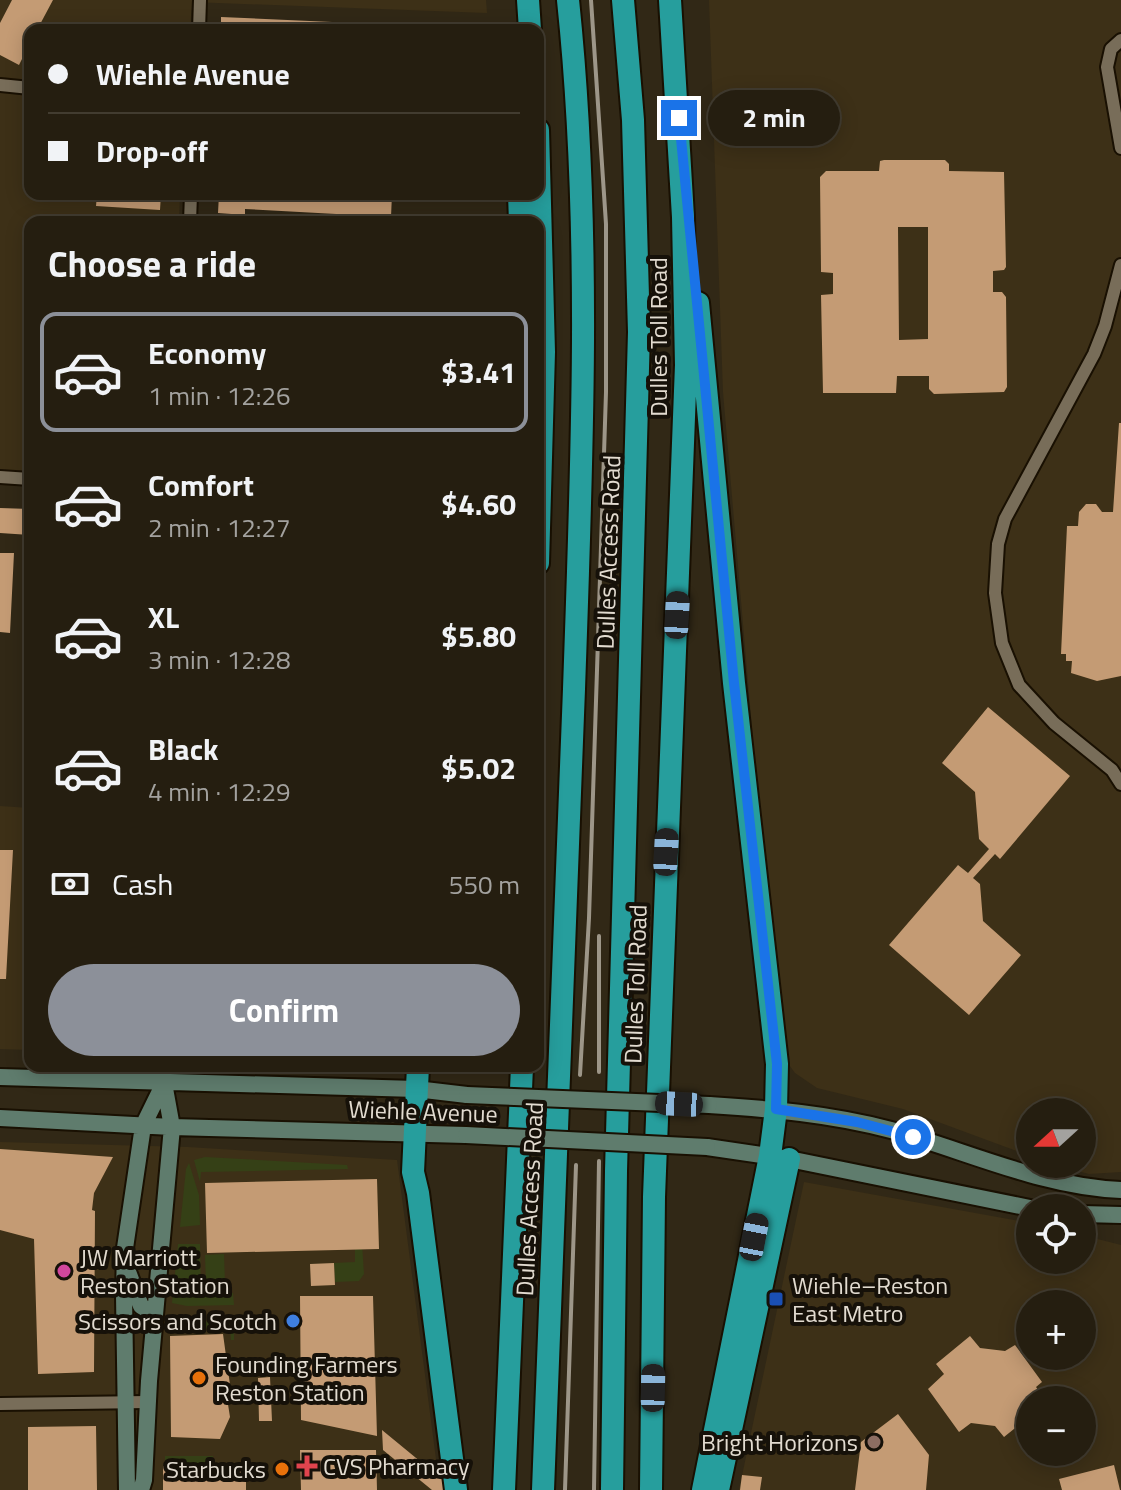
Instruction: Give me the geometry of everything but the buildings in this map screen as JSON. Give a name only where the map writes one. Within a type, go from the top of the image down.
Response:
[{"type":"highway","points":[[515,0],[515,24]]},
{"type":"highway","points":[[528,0],[530,24]]},
{"type":"highway","name":"Dulles Access Road","points":[[543,1490],[561,1074],[583,390],[582,229],[568,0]]},
{"type":"highway","name":"Dulles Access Road","points":[[612,1490],[616,1171],[639,332],[633,120],[623,0]]},
{"type":"highway","name":"Dulles Toll Road","points":[[651,1490],[654,1197],[685,379],[679,118],[670,0]]},
{"type":"highway","points":[[679,118],[734,683],[777,1064],[776,1109],[780,1157],[718,1490]]},
{"type":"highway","points":[[417,1072],[413,1172],[456,1490]]},
{"type":"highway","points":[[504,1490],[522,1072]]},
{"type":"highway","points":[[703,1490],[780,1157]]},
{"type":"main road","name":"Wiehle Avenue","points":[[0,1077],[416,1089],[467,1095],[776,1109],[857,1122],[1078,1186],[1121,1190]]},
{"type":"main road","points":[[127,1490],[124,1264],[143,1126],[164,1083]]},
{"type":"main road","points":[[141,1490],[172,1127],[164,1083]]},
{"type":"main road","name":"Wiehle Avenue","points":[[0,1118],[707,1147],[780,1157],[1016,1205]]},
{"type":"main road","points":[[1078,1186],[1121,1179]]},
{"type":"main road","points":[[1096,1215],[1121,1215]]},
{"type":"main road","points":[[1096,1218],[1121,1226]]},
{"type":"main road","points":[[124,1264],[141,1306],[154,1314]]},
{"type":"street","points":[[199,24],[200,0]]},
{"type":"street","points":[[1121,40],[1111,49],[1107,67],[1121,148]]},
{"type":"street","points":[[0,85],[24,87]]},
{"type":"street","points":[[1121,265],[1094,354],[1005,519],[995,566],[999,625],[1012,673],[1028,696],[1054,723],[1085,750],[1117,770],[1121,784]]},
{"type":"street","points":[[0,477],[24,479]]},
{"type":"street","points":[[164,1072],[164,1083]]},
{"type":"street","points":[[0,1404],[147,1402]]},
{"type":"shaded area","points":[[0,0],[486,0],[487,13],[192,2],[190,24],[24,24],[24,200],[180,200],[179,216],[24,216],[24,475],[0,469]]},
{"type":"shaded area","points":[[709,0],[1121,0],[1121,1172],[1096,1174],[1096,1098],[1016,1098],[1016,1151],[903,1109],[817,1088],[795,1073],[787,1062],[770,937],[723,392]]},
{"type":"shaded area","points":[[0,806],[24,808],[24,1050],[0,1049]]},
{"type":"shaded area","points":[[0,1142],[188,1147],[397,1160],[440,1490],[0,1490]]},
{"type":"shaded area","points":[[804,1182],[1016,1220],[1016,1274],[1096,1274],[1096,1239],[1121,1245],[1121,1490],[739,1490]]},
{"type":"green space","points":[[205,1157],[347,1165],[348,1169],[201,1172],[200,1182],[194,1160]]},
{"type":"green space","points":[[189,1163],[199,1195],[200,1225],[180,1227],[186,1169]]},
{"type":"green space","points":[[362,1243],[364,1274],[359,1281],[335,1282],[334,1263],[355,1262],[355,1245]]},
{"type":"green space","points":[[178,1244],[200,1244],[201,1293],[233,1293],[234,1305],[187,1306],[172,1303]]},
{"type":"green space","points":[[224,1254],[225,1284],[206,1284],[205,1255]]},
{"type":"green space","points":[[234,1320],[234,1340],[231,1340],[230,1328],[171,1330],[171,1323]]},
{"type":"green space","points":[[165,1456],[213,1456],[213,1464],[165,1465]]},
{"type":"railway","points":[[580,1075],[589,918],[606,392],[606,224],[591,0]]},
{"type":"railway","points":[[599,936],[599,1072]]},
{"type":"railway","points":[[594,1490],[599,1161]]},
{"type":"railway","points":[[565,1490],[576,1165]]},
{"type":"place","name":"JW Marriott Reston Station","points":[[64,1271]]},
{"type":"place","name":"Wiehle–Reston East Metro","points":[[776,1299]]},
{"type":"place","name":"Scissors and Scotch","points":[[293,1321]]},
{"type":"place","name":"Founding Farmers Reston Station","points":[[199,1378]]},
{"type":"place","name":"Bright Horizons","points":[[874,1442]]},
{"type":"place","name":"CVS Pharmacy","points":[[307,1466]]},
{"type":"place","name":"Starbucks","points":[[282,1469]]},
{"type":"route","points":[[679,118],[734,683],[777,1064],[776,1109],[857,1122],[913,1137]]}]
